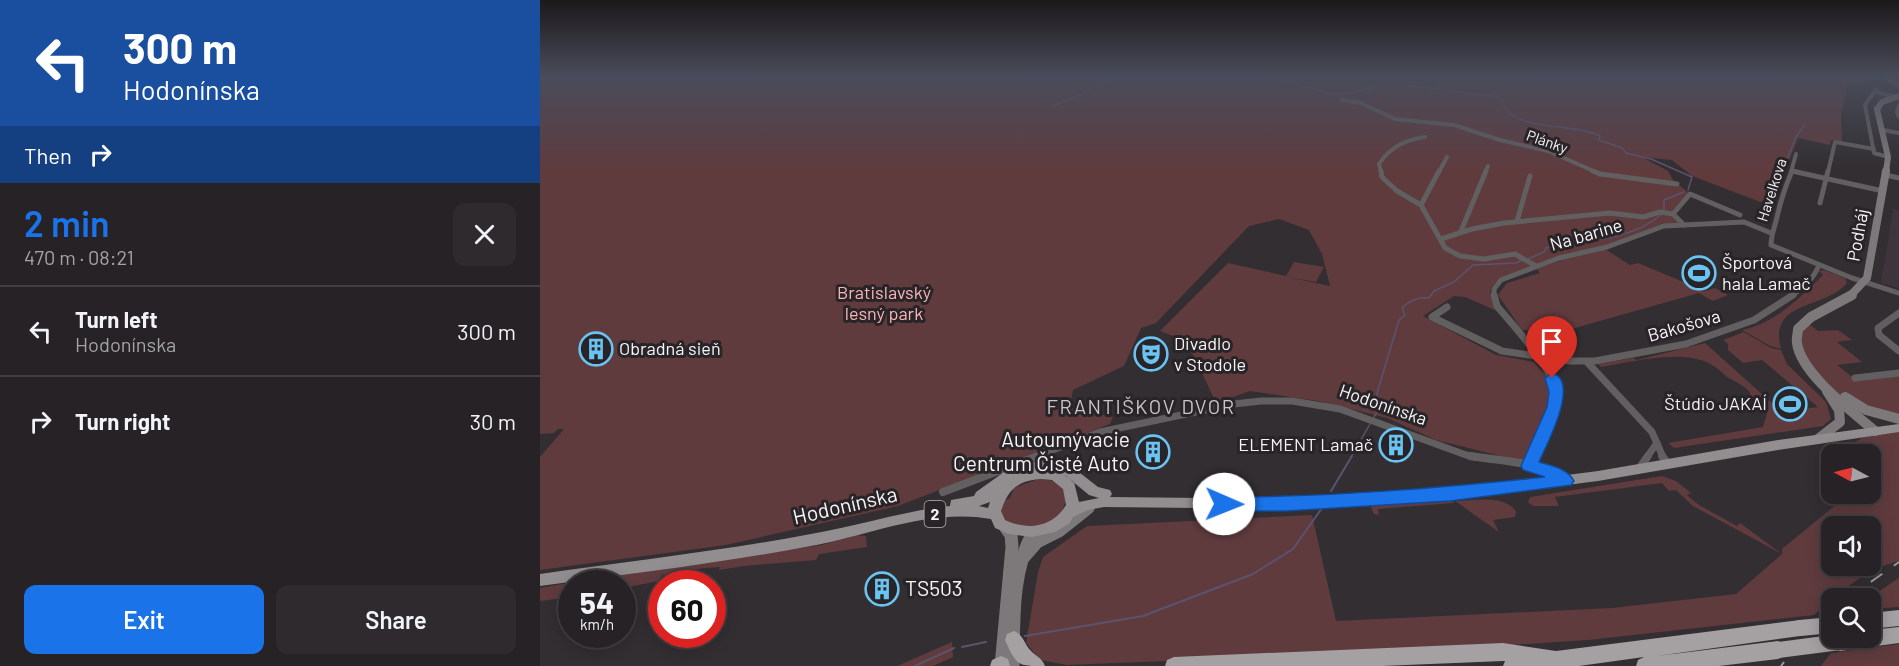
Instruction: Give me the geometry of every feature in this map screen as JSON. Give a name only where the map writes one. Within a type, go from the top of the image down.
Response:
[{"type":"highway","points":[[1881,620],[1899,618]]},
{"type":"highway","points":[[1512,666],[1821,626]]},
{"type":"highway","points":[[1645,666],[1899,635]]},
{"type":"highway","points":[[1009,636],[1024,657],[1036,666]]},
{"type":"highway","points":[[1174,666],[1503,652],[1555,660]]},
{"type":"main road","name":"Hodonínska","points":[[766,547],[873,521],[980,501],[1002,491],[1019,478],[1040,474],[1060,478],[1071,489],[1105,498],[1224,504],[1286,504],[1456,493],[1565,481],[1818,439],[1899,428]]},
{"type":"main road","points":[[963,503],[987,492],[1012,473],[1041,465],[1070,471],[1105,498]]},
{"type":"main road","points":[[1068,513],[1073,500],[1071,489]]},
{"type":"main road","points":[[1002,491],[996,501],[996,515],[1006,528],[1021,533],[1033,533]]},
{"type":"main road","name":"Hodonínska","points":[[1033,533],[1051,528],[1068,513],[1105,498]]},
{"type":"main road","name":"Hodonínska","points":[[540,580],[814,540],[912,518],[967,509],[996,515]]},
{"type":"street","name":"Plánky","points":[[1373,108],[1395,118],[1454,125],[1500,140],[1548,151],[1600,174],[1677,184]]},
{"type":"street","name":"Podháj","points":[[1866,108],[1874,149]]},
{"type":"street","name":"Podháj","points":[[1875,431],[1819,379],[1798,351],[1796,330],[1810,317],[1850,297],[1864,283],[1886,175],[1887,157],[1877,108]]},
{"type":"street","points":[[1883,130],[1899,133]]},
{"type":"street","points":[[1425,137],[1402,141],[1384,156],[1379,164],[1382,177],[1397,191],[1421,205],[1446,248],[1460,256],[1484,259],[1515,254],[1536,266]]},
{"type":"street","points":[[1820,203],[1835,142],[1874,149],[1876,155],[1887,157]]},
{"type":"street","name":"Havelkova","points":[[1771,233],[1796,154]]},
{"type":"street","points":[[1421,205],[1447,157]]},
{"type":"street","points":[[1461,231],[1488,166]]},
{"type":"street","points":[[1792,171],[1883,191]]},
{"type":"street","points":[[1886,175],[1899,178]]},
{"type":"street","points":[[1517,221],[1530,176]]},
{"type":"street","name":"Havelkova","points":[[1670,214],[1690,194],[1740,215]]},
{"type":"street","points":[[1441,239],[1461,231],[1517,221],[1610,213],[1648,217],[1660,212],[1670,214],[1684,225]]},
{"type":"street","name":"Na barine","points":[[1534,355],[1492,296],[1494,287],[1501,280],[1571,254],[1607,247],[1664,226],[1744,222],[1771,233]]},
{"type":"street","points":[[1771,233],[1771,245],[1864,283],[1899,293]]},
{"type":"street","name":"Bakošova","points":[[1447,307],[1432,318],[1502,351],[1587,362],[1669,348],[1754,320],[1802,289],[1816,274],[1819,265]]},
{"type":"street","points":[[1899,313],[1878,328],[1879,335],[1899,351]]},
{"type":"street","points":[[1529,466],[1555,407],[1557,392],[1552,378],[1534,355]]},
{"type":"street","points":[[1587,362],[1653,432],[1660,453],[1669,464]]},
{"type":"street","points":[[1855,378],[1899,373]]},
{"type":"street","points":[[1819,379],[1861,407],[1899,419]]},
{"type":"street","points":[[1818,439],[1839,424],[1840,420],[1839,410],[1819,379]]},
{"type":"street","name":"Hodonínska","points":[[943,492],[1100,432],[1233,404],[1292,401],[1340,409],[1466,455],[1529,466],[1555,473],[1565,481]]},
{"type":"street","points":[[1638,470],[1657,443]]},
{"type":"street","points":[[1022,559],[1037,542],[1059,531],[1082,512],[1105,498]]},
{"type":"street","points":[[1006,528],[1011,535],[1012,547],[1009,636]]},
{"type":"street","points":[[1003,666],[1022,559],[1026,544],[1033,533]]},
{"type":"shaded area","points":[[1893,209],[1899,210],[1899,288],[1881,283]]},
{"type":"green space","name":"Bratislavský lesný park","points":[[540,108],[1842,108],[1842,142],[1831,140],[1830,145],[1798,138],[1771,206],[1692,176],[1672,160],[1642,157],[1668,171],[1673,180],[1690,194],[1674,214],[1684,225],[1664,226],[1607,247],[1569,253],[1500,279],[1492,286],[1490,293],[1497,311],[1465,297],[1454,296],[1423,316],[1496,355],[1534,362],[1546,376],[1553,391],[1525,462],[1436,440],[1387,418],[1318,401],[1250,391],[1216,403],[1194,356],[1178,338],[1160,331],[1228,263],[1286,276],[1294,262],[1324,267],[1316,282],[1287,277],[1330,286],[1322,254],[1309,230],[1279,219],[1249,226],[1156,323],[1141,328],[1124,366],[1073,390],[1070,408],[1113,417],[1110,424],[898,506],[726,545],[540,570],[540,457],[564,429],[558,429],[554,433],[540,434]]},
{"type":"green space","points":[[1605,249],[1630,265],[1638,263],[1705,291],[1715,288],[1728,295],[1713,301],[1699,293],[1561,332],[1522,330],[1498,295],[1507,283],[1540,273],[1537,269],[1564,259]]},
{"type":"green space","points":[[1824,270],[1845,278],[1847,283],[1837,292],[1790,314],[1783,322],[1779,333],[1781,349],[1770,346],[1742,330],[1776,316],[1806,292],[1823,275],[1819,271]]},
{"type":"green space","points":[[1805,321],[1818,331],[1838,330],[1852,340],[1837,342],[1862,362],[1837,365],[1856,380],[1899,376],[1899,419],[1846,398],[1833,391],[1812,373],[1803,358],[1796,330]]},
{"type":"green space","points":[[1744,332],[1771,348],[1781,350],[1787,364],[1826,402],[1831,419],[1823,426],[1674,448],[1668,443],[1763,427],[1767,413],[1750,397],[1747,389],[1714,366],[1700,360],[1673,357],[1601,367],[1598,364],[1633,358],[1637,360],[1705,343],[1782,412],[1818,407],[1762,360],[1743,363],[1728,350],[1728,344],[1723,340]]},
{"type":"green space","points":[[1899,428],[1899,561],[1881,568],[1881,516],[1822,516],[1837,504],[1881,504],[1881,444],[1851,444],[1875,431]]},
{"type":"green space","points":[[1662,476],[1676,481],[1691,493],[1687,495],[1699,505],[1737,526],[1740,523],[1782,554],[1693,506],[1676,490],[1669,491],[1662,483],[1555,497],[1559,506],[1533,506],[1528,502],[1530,497]]},
{"type":"green space","points":[[1038,479],[1055,481],[1066,491],[1064,508],[1061,513],[1052,521],[1031,531],[1004,521],[1001,511],[1002,502],[1010,498],[1014,488]]},
{"type":"green space","points":[[1452,499],[1454,503],[1378,509],[1379,515],[1374,514],[1371,508],[1374,503]]},
{"type":"green space","points":[[1496,500],[1504,502],[1516,511],[1515,517],[1493,520],[1499,532],[1455,501]]},
{"type":"green space","points":[[1312,515],[1336,621],[1612,608],[1736,594],[1782,554],[1782,549],[1821,517],[1821,576],[1864,576],[1846,588],[1821,588],[1821,609],[1814,615],[1588,640],[1418,651],[1067,665],[1040,660],[1026,643],[1038,572],[1043,557],[1087,526]]},
{"type":"green space","points":[[855,535],[866,536],[867,547],[819,554],[816,560],[719,570],[720,567],[691,570],[648,570],[648,583],[636,585],[636,571],[822,545]]},
{"type":"green space","points":[[1899,578],[1899,607],[1881,608],[1881,590]]},
{"type":"green space","points":[[558,585],[558,599],[540,601],[540,588]]},
{"type":"green space","points":[[952,642],[953,657],[933,666],[897,666]]},
{"type":"green space","points":[[1899,644],[1899,666],[1821,666],[1831,653]]},
{"type":"waterway","points":[[1505,108],[1512,115],[1532,123],[1578,129],[1600,136],[1599,140],[1622,148],[1626,153],[1651,159],[1692,177],[1688,190]]},
{"type":"waterway","points":[[1785,164],[1796,137],[1805,124]]},
{"type":"waterway","points":[[1664,210],[1664,200],[1684,192]]},
{"type":"waterway","points":[[1528,259],[1544,252],[1546,248],[1621,235],[1649,223],[1662,214]]},
{"type":"waterway","points":[[1374,417],[1379,409],[1377,393],[1399,320],[1405,315],[1402,308],[1414,300],[1429,298],[1434,291],[1454,282],[1473,265],[1516,263],[1522,260]]},
{"type":"waterway","points":[[1351,457],[1370,424]]},
{"type":"waterway","points":[[1331,491],[1352,456]]},
{"type":"waterway","points":[[1025,636],[1143,616],[1253,574],[1293,549],[1322,508]]},
{"type":"waterway","points":[[962,647],[986,642]]},
{"type":"waterway","points":[[915,666],[954,648]]},
{"type":"railway","points":[[1862,588],[1899,562]]},
{"type":"railway","points":[[1781,666],[1784,662]]},
{"type":"place","name":"Športová hala Lamač","points":[[1699,273]]},
{"type":"place","name":"Obradná sieň","points":[[596,349]]},
{"type":"place","name":"Divadlo v Stodole","points":[[1151,354]]},
{"type":"place","name":"Štúdio JAKAÍ","points":[[1790,404]]},
{"type":"place","name":"ELEMENT Lamač","points":[[1396,445]]},
{"type":"place","name":"Autoumývacie Centrum Čisté Auto","points":[[1153,452]]},
{"type":"place","name":"TS503","points":[[882,589]]},
{"type":"district","name":"FRANTIŠKOV DVOR","points":[[1141,407]]},
{"type":"route","points":[[1224,504],[1286,504],[1450,494],[1565,481],[1555,473],[1529,466],[1555,407],[1557,392],[1552,378]]}]
